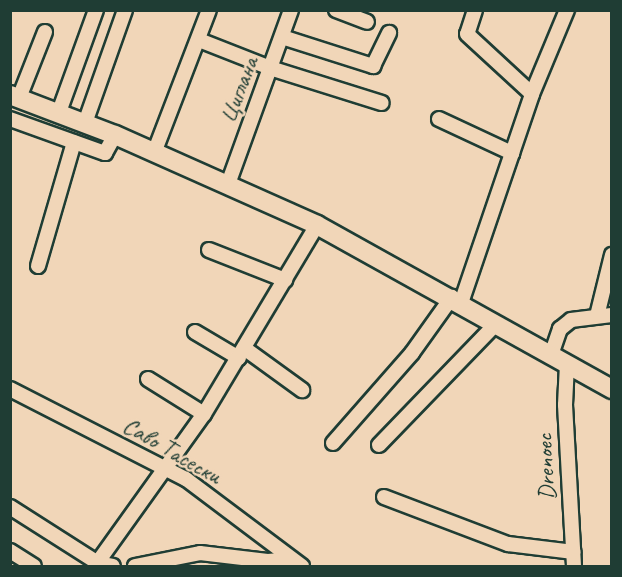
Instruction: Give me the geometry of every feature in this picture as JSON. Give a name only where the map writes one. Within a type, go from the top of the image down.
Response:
[{"type":"main road","points":[[15,96],[115,135],[317,225],[456,300],[612,389]]},
{"type":"street","points":[[59,112],[96,10]]},
{"type":"street","points":[[85,123],[125,10]]},
{"type":"street","points":[[154,153],[209,10]]},
{"type":"street","name":"Циглана","points":[[228,184],[291,10]]},
{"type":"street","points":[[336,10],[367,22]]},
{"type":"street","points":[[475,10],[467,33],[532,94]]},
{"type":"street","points":[[333,443],[456,300],[532,94],[567,10]]},
{"type":"street","points":[[15,96],[45,32]]},
{"type":"street","points":[[282,37],[372,66],[389,33]]},
{"type":"street","points":[[199,40],[270,68],[382,103]]},
{"type":"street","points":[[10,119],[105,153],[115,135]]},
{"type":"street","points":[[439,119],[512,153]]},
{"type":"street","points":[[38,266],[74,142]]},
{"type":"street","points":[[96,565],[204,414],[317,225]]},
{"type":"street","points":[[209,250],[285,280]]},
{"type":"street","points":[[597,316],[612,255]]},
{"type":"street","points":[[551,355],[560,329],[571,320],[612,315]]},
{"type":"street","points":[[379,446],[496,324]]},
{"type":"street","points":[[195,332],[242,353],[302,390]]},
{"type":"street","name":"Drenoec","points":[[567,364],[565,405],[574,567]]},
{"type":"street","points":[[148,379],[204,414]]},
{"type":"street","name":"Саво Тасески","points":[[10,389],[186,479],[302,567]]},
{"type":"street","points":[[384,497],[508,544],[573,552]]},
{"type":"street","points":[[10,507],[96,565],[113,567]]},
{"type":"street","points":[[10,552],[34,567]]},
{"type":"street","points":[[135,567],[200,560],[289,559]]}]
